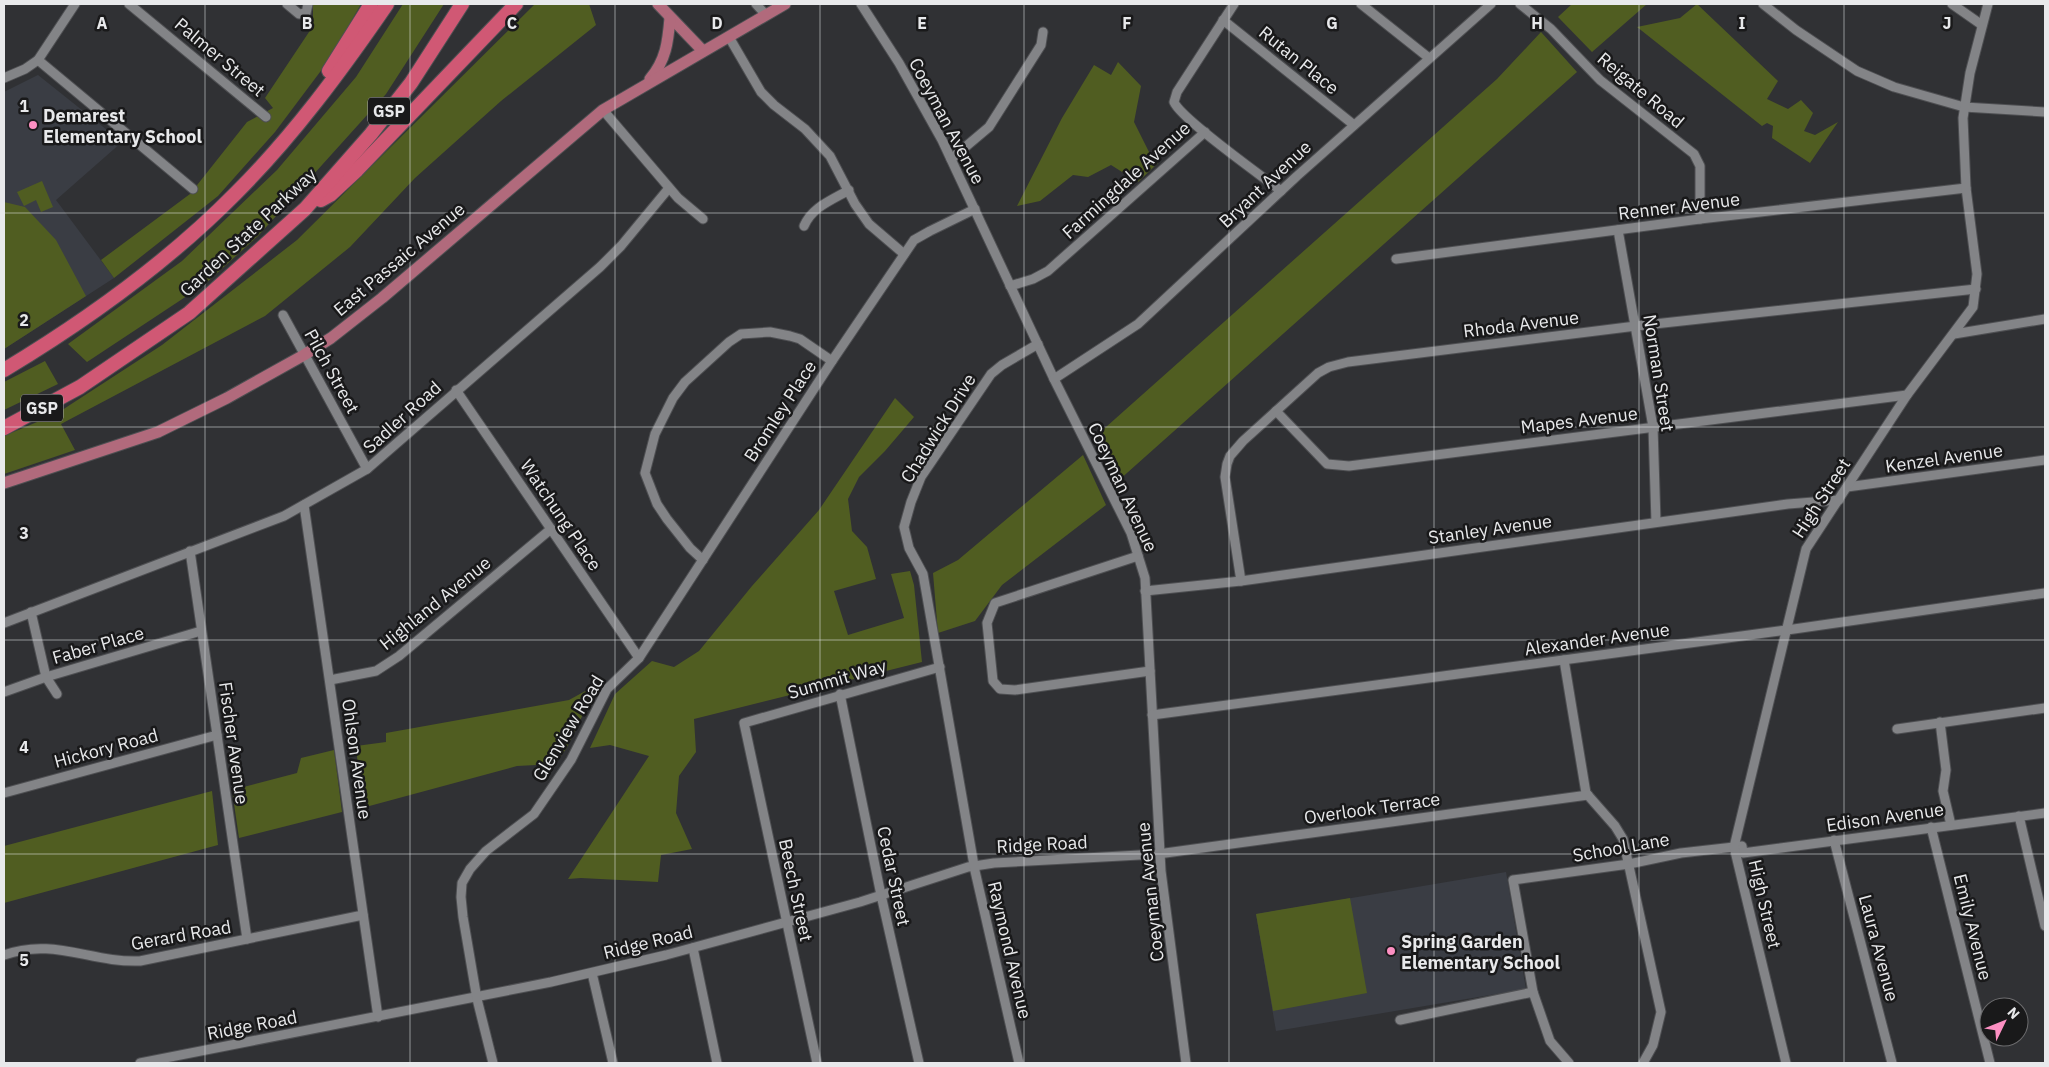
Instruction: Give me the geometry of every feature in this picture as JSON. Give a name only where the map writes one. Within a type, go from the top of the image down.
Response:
[{"type":"highway","points":[[278,149],[356,31],[371,4]]},
{"type":"highway","name":"Garden State Parkway","points":[[4,370],[60,336],[142,277],[216,212],[278,149],[323,93],[387,4]]},
{"type":"highway","name":"Garden State Parkway","points":[[4,428],[80,387],[189,313],[305,209],[371,134],[405,90],[462,4]]},
{"type":"highway","points":[[305,209],[330,194],[352,175],[516,4]]},
{"type":"main road","points":[[658,4],[703,51]]},
{"type":"main road","name":"East Passaic Avenue","points":[[4,483],[158,432],[219,403],[304,355],[350,324],[382,298],[571,135],[603,110],[785,4]]},
{"type":"main road","points":[[640,88],[660,66],[667,51],[670,18]]},
{"type":"street","points":[[4,78],[25,69],[38,60],[75,4]]},
{"type":"street","name":"Palmer Street","points":[[129,4],[266,117]]},
{"type":"street","points":[[287,4],[299,14],[306,13],[308,4]]},
{"type":"street","points":[[756,4],[766,15]]},
{"type":"street","name":"Coeyman Avenue","points":[[861,4],[899,63],[951,159],[1054,379],[1131,533],[1145,578],[1160,854],[1186,1063]]},
{"type":"street","name":"Farmingdale Avenue","points":[[1010,286],[1033,279],[1048,271],[1205,132],[1180,111],[1176,106],[1174,98],[1234,4]]},
{"type":"street","points":[[1361,4],[1429,58]]},
{"type":"street","name":"Bryant Avenue","points":[[1054,379],[1138,324],[1281,191],[1491,4]]},
{"type":"street","name":"Reigate Road","points":[[1520,4],[1551,29],[1600,80],[1694,154],[1700,166],[1700,219]]},
{"type":"street","points":[[1763,4],[1796,30],[1857,71],[1894,87],[1964,107],[2045,112]]},
{"type":"street","points":[[1952,4],[1982,25]]},
{"type":"street","name":"High Street","points":[[1786,1063],[1734,846],[1806,549],[1907,395],[1973,307],[1978,274],[1966,188],[1964,107],[1988,4]]},
{"type":"street","name":"Rutan Place","points":[[1223,20],[1354,125]]},
{"type":"street","points":[[951,159],[989,127],[1041,45],[1043,32]]},
{"type":"street","points":[[729,37],[761,92],[774,105],[805,129],[830,156],[869,224],[904,254]]},
{"type":"street","points":[[38,60],[193,189]]},
{"type":"street","points":[[603,110],[669,188],[694,213],[703,219]]},
{"type":"street","points":[[1205,132],[1281,191]]},
{"type":"street","name":"Sadler Road","points":[[4,623],[284,516],[367,469],[600,267],[621,246],[669,188]]},
{"type":"street","name":"Renner Avenue","points":[[1396,259],[1700,219],[1966,188]]},
{"type":"street","points":[[804,226],[808,217],[814,211],[849,190]]},
{"type":"street","name":"Bromley Place","points":[[639,658],[832,361],[914,240],[930,230],[975,209]]},
{"type":"street","name":"Norman Street","points":[[1618,230],[1653,427],[1656,522]]},
{"type":"street","name":"Rhoda Avenue","points":[[1241,581],[1225,477],[1230,456],[1243,441],[1318,373],[1329,367],[1348,362],[1636,326],[1976,289]]},
{"type":"street","name":"Pilch Street","points":[[283,315],[367,469]]},
{"type":"street","points":[[1954,334],[2045,319]]},
{"type":"street","points":[[703,560],[690,548],[667,519],[658,504],[645,472],[655,434],[673,398],[685,382],[729,342],[741,334],[770,332],[790,336],[800,339],[832,361]]},
{"type":"street","name":"Chadwick Drive","points":[[940,667],[924,574],[909,548],[904,527],[911,502],[921,478],[991,374],[1002,365],[1038,344]]},
{"type":"street","name":"Watchung Place","points":[[456,390],[639,658]]},
{"type":"street","name":"Mapes Avenue","points":[[1276,411],[1319,458],[1327,464],[1335,466],[1907,395]]},
{"type":"street","name":"Kenzel Avenue","points":[[1847,487],[2045,460]]},
{"type":"street","name":"Stanley Avenue","points":[[1145,591],[1241,581],[1788,504],[1839,500]]},
{"type":"street","name":"Ohlson Avenue","points":[[304,505],[378,1017]]},
{"type":"street","name":"Highland Avenue","points":[[330,680],[376,671],[398,656],[551,529]]},
{"type":"street","name":"Fischer Avenue","points":[[190,551],[247,939]]},
{"type":"street","points":[[1138,556],[995,603],[987,622],[993,681],[1000,690],[1015,690],[1150,670]]},
{"type":"street","name":"Alexander Avenue","points":[[1152,715],[1787,630],[2045,593]]},
{"type":"street","points":[[31,612],[46,677],[57,694]]},
{"type":"street","name":"Faber Place","points":[[4,692],[46,677],[201,631]]},
{"type":"street","name":"Glenview Road","points":[[493,1063],[477,997],[463,917],[462,884],[470,869],[486,851],[534,814],[571,760],[607,689],[639,658]]},
{"type":"street","points":[[1564,660],[1588,795],[1615,826],[1623,839],[1661,1012],[1653,1045],[1642,1063]]},
{"type":"street","name":"Summit Way","points":[[744,723],[840,694],[940,667]]},
{"type":"street","name":"Raymond Avenue","points":[[940,667],[974,866],[1019,1063]]},
{"type":"street","name":"Cedar Street","points":[[840,694],[881,895],[919,1063]]},
{"type":"street","points":[[1897,729],[2045,708]]},
{"type":"street","points":[[1940,722],[1946,770],[1943,791],[1951,825]]},
{"type":"street","name":"Beech Street","points":[[744,723],[817,1063]]},
{"type":"street","name":"Hickory Road","points":[[4,793],[217,735]]},
{"type":"street","name":"Overlook Terrace","points":[[1160,854],[1588,795]]},
{"type":"street","name":"Edison Avenue","points":[[1734,846],[1742,846],[1743,853],[2045,813]]},
{"type":"street","points":[[2019,816],[2045,926]]},
{"type":"street","name":"Emily Avenue","points":[[1931,827],[1990,1063]]},
{"type":"street","name":"Laura Avenue","points":[[1834,840],[1892,1063]]},
{"type":"street","name":"School Lane","points":[[1533,992],[1513,880],[1629,864],[1734,846]]},
{"type":"street","name":"Ridge Road","points":[[140,1063],[592,973],[786,922],[974,866],[994,863],[1160,854]]},
{"type":"street","name":"Gerard Road","points":[[4,955],[33,948],[58,948],[119,962],[140,961],[364,915]]},
{"type":"street","points":[[692,948],[717,1063]]},
{"type":"street","points":[[592,973],[612,1063]]},
{"type":"street","points":[[1400,1020],[1533,992],[1550,1041],[1569,1063]]},
{"type":"shaded area","name":"Demarest Elementary School","points":[[38,75],[122,142],[56,200],[114,278],[4,349],[4,92]]},
{"type":"shaded area","name":"Spring Garden Elementary School","points":[[1506,872],[1526,989],[1276,1031],[1256,914]]},
{"type":"green space","points":[[313,4],[361,4],[329,60],[275,132],[218,196],[114,278],[101,260],[190,194],[247,122],[273,108],[265,98],[313,26]]},
{"type":"green space","points":[[403,4],[444,4],[386,94],[258,236],[205,284],[87,362],[68,344],[182,261],[277,170],[356,77]]},
{"type":"green space","points":[[535,4],[589,4],[596,25],[501,101],[415,178],[350,247],[265,316],[61,424],[75,450],[4,474],[4,436],[56,414],[162,345],[297,240]]},
{"type":"green space","points":[[1572,4],[1647,4],[1592,52],[1558,17]]},
{"type":"green space","points":[[1697,4],[1778,81],[1767,99],[1788,109],[1801,100],[1813,113],[1804,131],[1815,135],[1838,122],[1810,163],[1772,138],[1773,126],[1767,123],[1762,126],[1637,27],[1680,18]]},
{"type":"green space","points":[[1541,32],[1577,72],[1118,481],[1097,435],[1497,79]]},
{"type":"green space","points":[[1118,62],[1141,86],[1134,122],[1149,152],[1158,163],[1138,182],[1111,165],[1088,177],[1073,175],[1040,201],[1017,206],[1062,118],[1094,65],[1111,75]]},
{"type":"green space","points":[[42,181],[53,207],[41,212],[36,200],[24,206],[17,192]]},
{"type":"green space","points":[[4,202],[25,207],[56,240],[86,296],[4,349]]},
{"type":"green space","points":[[45,361],[58,384],[4,410],[4,382]]},
{"type":"green space","points":[[895,398],[914,417],[885,451],[859,477],[848,499],[852,531],[867,547],[876,579],[834,591],[848,635],[904,618],[891,574],[910,571],[914,585],[922,662],[694,719],[696,752],[679,776],[676,813],[692,849],[661,855],[658,882],[568,879],[649,756],[610,745],[590,748],[615,694],[652,661],[674,667],[699,651],[752,586],[819,510]]},
{"type":"green space","points":[[1083,455],[1106,505],[1002,585],[975,621],[938,633],[933,573],[958,560]]},
{"type":"green space","points":[[598,684],[566,749],[555,764],[517,766],[362,808],[356,746],[386,742],[386,733],[569,700]]},
{"type":"green space","points":[[334,750],[342,812],[239,838],[232,790],[297,773],[301,758]]},
{"type":"green space","points":[[212,791],[218,845],[4,903],[4,846]]},
{"type":"green space","points":[[1350,898],[1367,993],[1273,1011],[1256,914]]},
{"type":"place","name":"Demarest Elementary School","points":[[33,125]]},
{"type":"place","name":"Spring Garden Elementary School","points":[[1391,951]]}]
